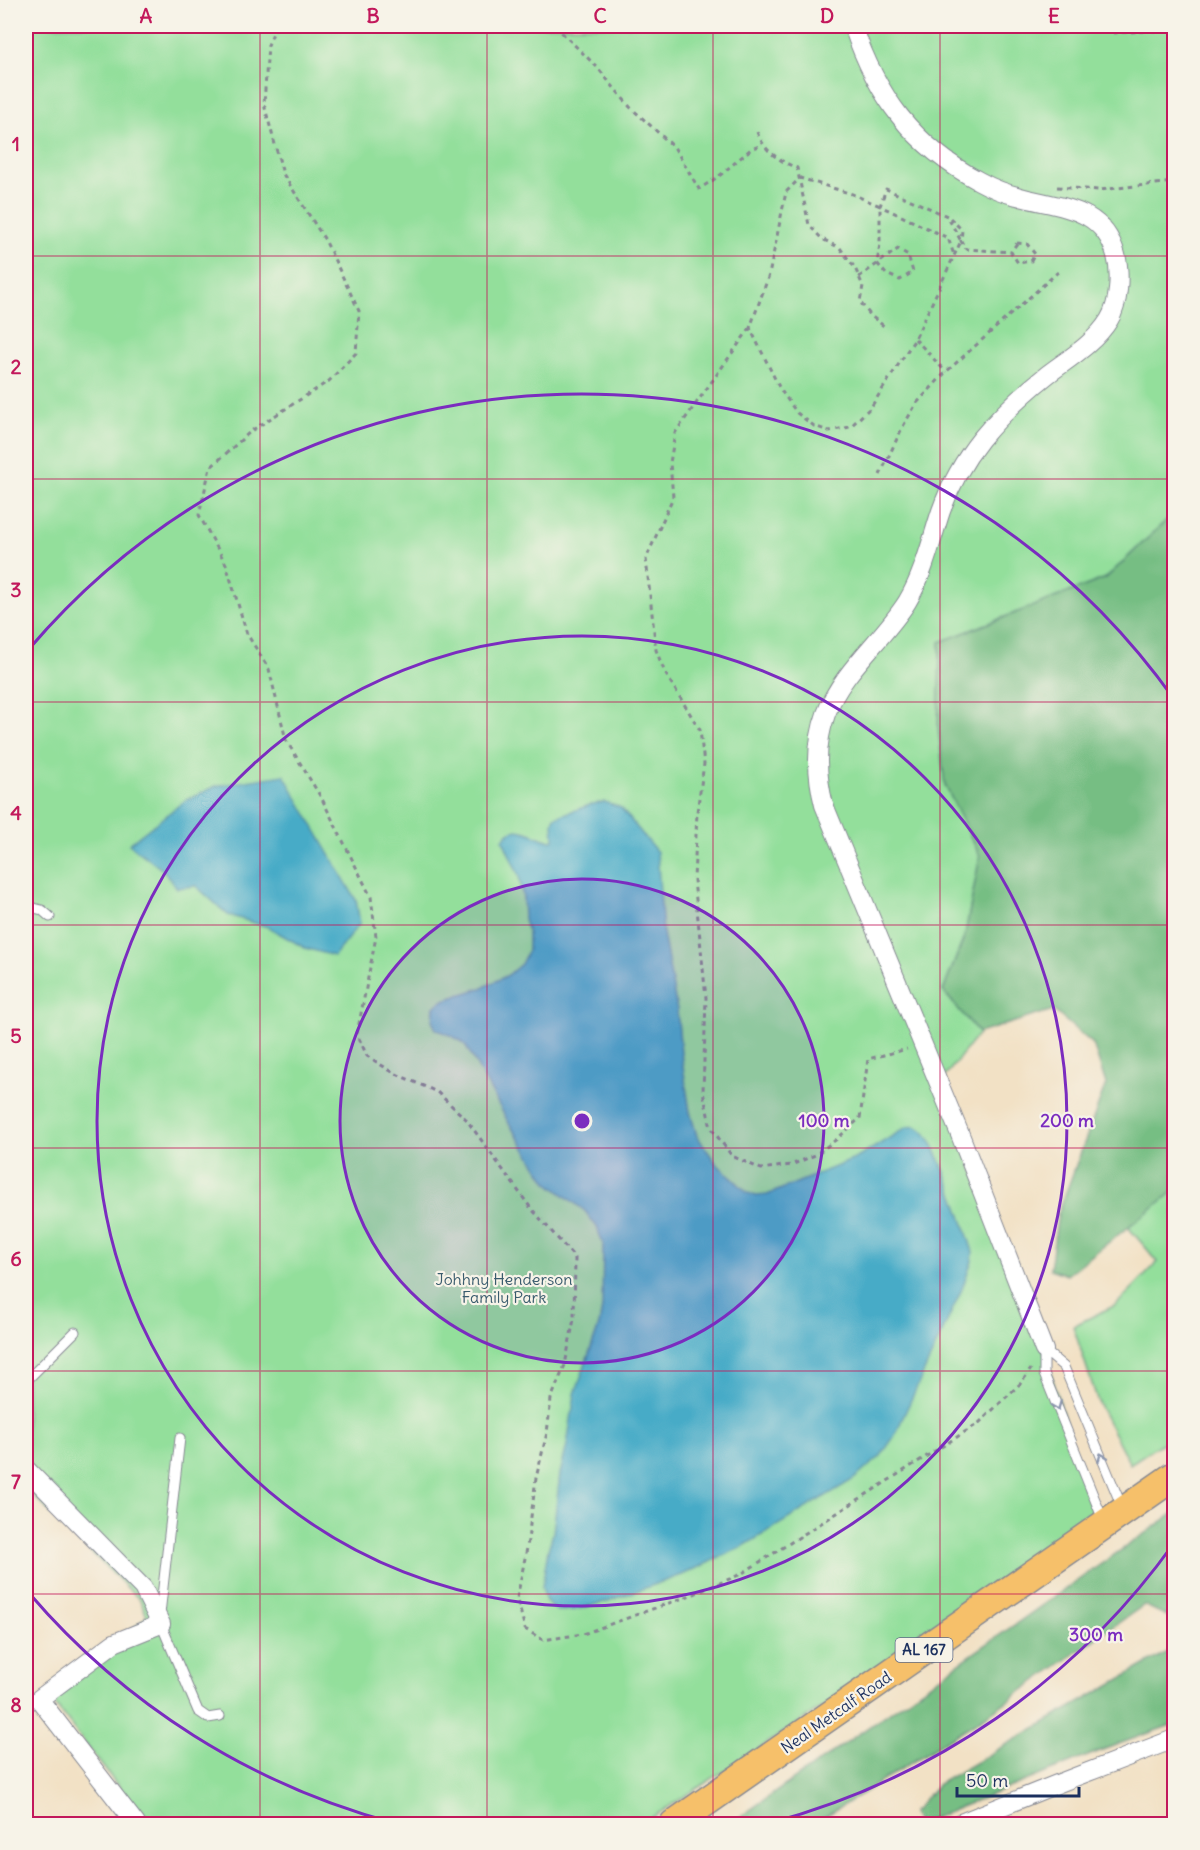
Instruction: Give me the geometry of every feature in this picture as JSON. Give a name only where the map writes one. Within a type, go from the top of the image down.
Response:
[{"type":"main road","name":"Neal Metcalf Road","points":[[679,1823],[1174,1476]]},
{"type":"street","points":[[853,26],[863,56],[880,90],[916,135],[946,160],[980,181],[1016,196],[1077,210],[1095,220],[1108,237],[1116,256],[1118,277],[1116,298],[1110,319],[1096,336],[1034,385],[1006,412],[980,441],[958,473],[942,508],[931,546],[911,593],[884,634],[847,678],[828,710],[821,729],[818,749],[818,768],[824,805],[959,1132],[1044,1350]]},
{"type":"street","points":[[26,1469],[142,1588],[160,1622],[114,1643],[39,1699],[136,1824]]},
{"type":"street","points":[[958,1824],[1174,1739]]},
{"type":"lane","points":[[26,906],[42,910],[50,917]]},
{"type":"lane","points":[[26,1381],[75,1332]]},
{"type":"lane","points":[[1044,1350],[1064,1367],[1114,1518]]},
{"type":"lane","points":[[1044,1350],[1044,1374],[1114,1518]]},
{"type":"lane","points":[[180,1438],[160,1622],[198,1711],[208,1718],[220,1716]]},
{"type":"path","points":[[276,26],[268,45],[264,104],[283,174],[326,240],[359,311],[356,353],[329,381],[251,431],[210,468],[199,515],[226,564],[248,634],[269,669],[286,740],[322,799],[371,897],[376,937],[357,1034],[367,1056],[394,1073],[437,1092],[466,1119],[530,1206],[575,1258],[574,1319],[565,1365],[551,1399],[517,1598],[525,1629],[543,1640],[583,1634],[694,1594],[741,1574],[979,1423],[1021,1383],[1044,1350]]},
{"type":"path","points":[[555,26],[597,67],[630,107],[674,147],[699,189],[718,177],[751,149],[762,145]]},
{"type":"path","points":[[1148,26],[1148,32]]},
{"type":"path","points":[[1113,33],[1174,30]]},
{"type":"path","points":[[757,132],[762,145],[774,157],[797,168],[809,225],[822,239],[840,248],[855,268],[863,286],[860,302],[871,316],[885,327]]},
{"type":"path","points":[[800,178],[852,194],[948,238],[954,255]]},
{"type":"path","points":[[800,178],[786,192],[769,275],[750,328],[675,433],[670,463],[673,497],[646,559],[656,650],[665,673],[700,730],[703,753],[704,764],[697,812],[694,880],[706,998],[703,1092],[711,1128],[732,1156],[761,1169],[791,1166],[815,1155],[860,1118],[868,1059],[923,1045]]},
{"type":"path","points":[[1052,186],[1099,190],[1174,182]]},
{"type":"path","points":[[859,277],[877,263],[898,249],[908,255],[913,272],[900,280],[886,274],[877,263],[880,244],[880,206],[886,189],[947,216],[966,249],[1011,252]]},
{"type":"path","points":[[750,328],[780,389],[797,413],[814,426],[829,430],[850,427],[871,407],[915,339],[961,241]]},
{"type":"path","points":[[1017,243],[1027,244],[1035,254],[1031,261],[1018,263],[1011,252],[1017,243]]},
{"type":"path","points":[[880,475],[916,404],[946,372],[1058,272]]},
{"type":"path","points":[[915,339],[946,372]]},
{"type":"green space","name":"Johhny Henderson Family Park","points":[[26,26],[1174,26],[1174,513],[1106,578],[940,642],[945,785],[980,856],[965,935],[943,991],[979,1033],[939,1084],[1044,1350],[1097,1530],[642,1824],[147,1824],[53,1702],[147,1616],[140,1600],[26,1489]]},
{"type":"green space","points":[[1174,513],[1174,1191],[1067,1275],[1050,1269],[1058,1214],[1106,1084],[1093,1044],[1053,1010],[979,1033],[943,991],[965,935],[980,856],[945,785],[938,728],[940,642],[1106,578]]},
{"type":"green space","points":[[1174,1191],[1174,1435],[1130,1464],[1099,1405],[1073,1326],[1116,1305],[1158,1262],[1128,1227]]},
{"type":"green space","points":[[1174,1513],[1174,1641],[1169,1617],[1144,1605],[986,1716],[813,1824],[730,1824]]},
{"type":"green space","points":[[1174,1648],[1174,1724],[1105,1749],[919,1824],[912,1813],[938,1784]]},
{"type":"water","points":[[284,775],[356,900],[360,923],[334,956],[305,948],[268,927],[228,915],[196,886],[177,888],[164,871],[129,844],[186,800],[216,786]]},
{"type":"water","points":[[605,802],[621,808],[657,852],[663,933],[677,1010],[690,1112],[697,1136],[716,1163],[748,1193],[756,1196],[767,1195],[857,1158],[907,1127],[918,1127],[928,1137],[943,1167],[973,1252],[962,1289],[894,1437],[880,1457],[854,1479],[742,1547],[682,1575],[608,1601],[575,1610],[557,1611],[546,1602],[542,1587],[575,1394],[599,1325],[602,1307],[603,1244],[597,1227],[585,1211],[547,1182],[510,1125],[466,1046],[460,1040],[436,1029],[433,1023],[434,1007],[444,1000],[484,987],[508,975],[521,964],[528,950],[528,934],[519,876],[503,840],[508,834],[519,830],[551,841],[554,839],[555,817]]}]
